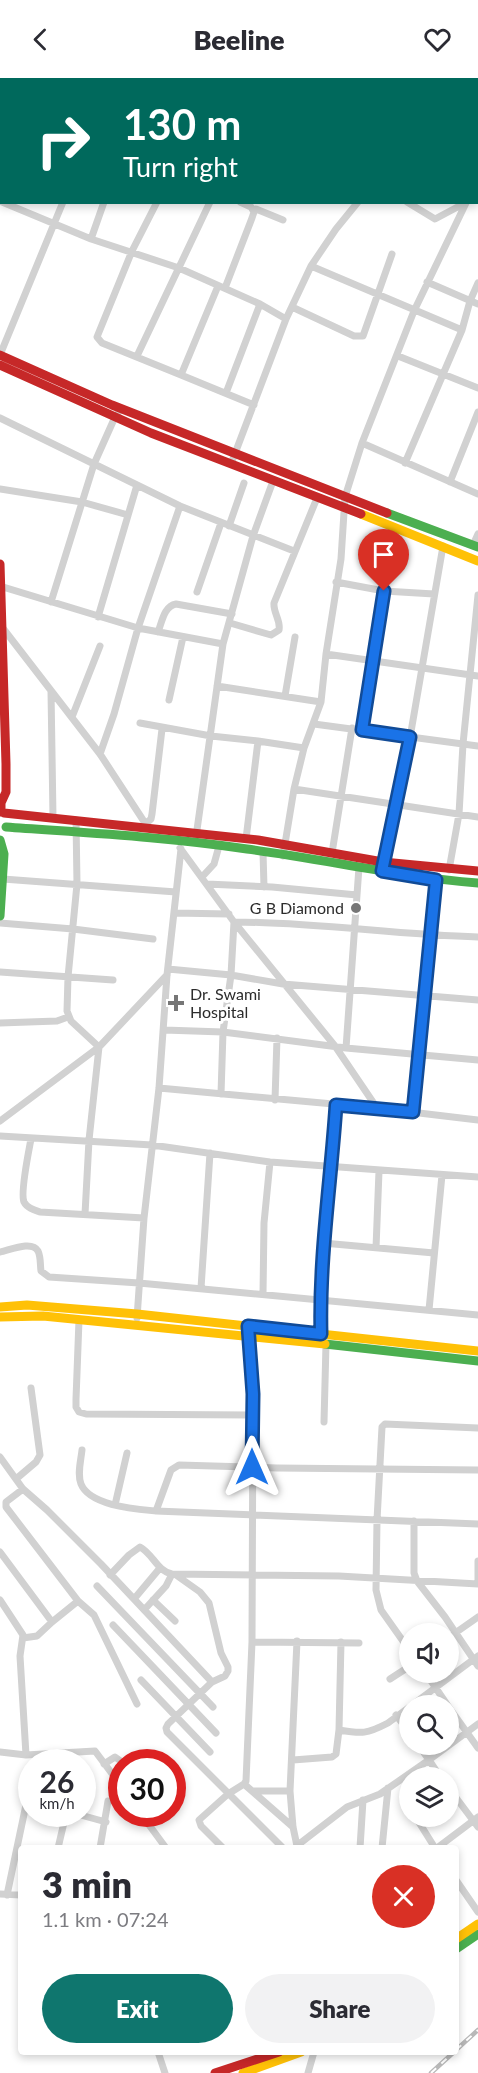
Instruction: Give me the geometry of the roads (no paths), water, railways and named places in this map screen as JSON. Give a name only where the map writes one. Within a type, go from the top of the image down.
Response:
[{"type":"street","points":[[6,204],[91,239],[179,268],[260,304],[286,319]]},
{"type":"street","points":[[62,204],[0,355],[121,409],[476,546],[478,534]]},
{"type":"street","points":[[91,239],[103,204]]},
{"type":"street","points":[[156,204],[132,251],[97,337],[102,343],[254,405]]},
{"type":"street","points":[[137,356],[209,204]]},
{"type":"street","points":[[231,464],[286,319],[311,266],[356,204]]},
{"type":"street","points":[[410,204],[435,219],[464,204]]},
{"type":"street","points":[[283,856],[294,789],[304,748],[321,702],[341,559],[345,497],[362,443],[414,311],[466,204]]},
{"type":"street","points":[[182,375],[256,208],[283,220]]},
{"type":"street","points":[[292,307],[359,337],[363,336],[392,254]]},
{"type":"street","points":[[311,266],[377,296],[462,330]]},
{"type":"street","points":[[427,282],[478,304]]},
{"type":"street","points":[[405,463],[462,330],[478,282]]},
{"type":"street","points":[[226,393],[260,304]]},
{"type":"street","points":[[398,356],[478,388]]},
{"type":"street","points":[[0,365],[115,417],[478,561]]},
{"type":"street","points":[[51,602],[94,464],[115,417],[121,409]]},
{"type":"street","points":[[450,482],[478,412]]},
{"type":"street","points":[[0,418],[180,506],[294,551]]},
{"type":"street","points":[[362,443],[478,494]]},
{"type":"street","points":[[196,838],[223,644],[239,580],[273,481]]},
{"type":"street","points":[[229,526],[244,483]]},
{"type":"street","points":[[98,617],[137,485]]},
{"type":"street","points":[[0,489],[82,502],[128,515]]},
{"type":"street","points":[[230,623],[265,634],[275,634],[279,630],[274,603],[317,498]]},
{"type":"street","points":[[100,754],[114,714],[138,628],[180,506]]},
{"type":"street","points":[[197,592],[221,523]]},
{"type":"street","points":[[382,867],[410,737],[443,546]]},
{"type":"street","points":[[0,564],[6,764],[6,794],[1,808]]},
{"type":"street","points":[[336,582],[384,591],[434,594]]},
{"type":"street","points":[[0,586],[138,628],[223,644]]},
{"type":"street","points":[[362,730],[384,591]]},
{"type":"street","points":[[449,870],[459,814],[463,744],[474,676],[478,595]]},
{"type":"street","points":[[158,632],[171,605],[232,614]]},
{"type":"street","points":[[1,625],[100,754],[141,829]]},
{"type":"street","points":[[169,700],[183,637]]},
{"type":"street","points":[[285,696],[295,637]]},
{"type":"street","points":[[72,717],[100,646]]},
{"type":"street","points":[[326,654],[474,676]]},
{"type":"street","points":[[217,686],[321,702]]},
{"type":"street","points":[[51,690],[53,817]]},
{"type":"street","points":[[140,723],[162,729],[304,748]]},
{"type":"street","points":[[314,724],[478,746]]},
{"type":"street","points":[[332,853],[352,728]]},
{"type":"street","points":[[141,829],[152,814],[162,729]]},
{"type":"street","points":[[246,839],[258,741]]},
{"type":"street","points":[[294,789],[478,817]]},
{"type":"street","points":[[1,808],[141,829],[175,839],[246,839],[284,844],[332,853],[436,880],[478,883]]},
{"type":"street","points":[[1,808],[9,820],[3,828]]},
{"type":"street","points":[[76,820],[77,884],[68,977],[68,1017],[99,1047]]},
{"type":"street","points":[[3,828],[76,832],[169,830],[219,846],[359,867],[478,872]]},
{"type":"street","points":[[169,830],[234,922],[335,1046],[377,1108]]},
{"type":"street","points":[[0,840],[4,850],[0,916]]},
{"type":"street","points":[[202,877],[214,864],[219,846]]},
{"type":"street","points":[[137,1325],[144,1218],[159,1088],[181,849]]},
{"type":"street","points":[[263,852],[264,887]]},
{"type":"street","points":[[346,1048],[359,867]]},
{"type":"street","points":[[3,879],[176,892]]},
{"type":"street","points":[[413,1112],[436,880]]},
{"type":"street","points":[[207,884],[357,895]]},
{"type":"street","points":[[174,913],[229,914]]},
{"type":"street","points":[[234,922],[277,922],[429,936],[478,938]]},
{"type":"street","points":[[221,1094],[223,1032],[231,975],[234,922]]},
{"type":"street","points":[[0,923],[153,939]]},
{"type":"street","points":[[0,972],[113,980]]},
{"type":"street","points":[[168,972],[231,975],[283,984],[478,1000]]},
{"type":"street","points":[[0,1121],[99,1047],[168,972]]},
{"type":"street","points":[[0,1023],[57,1021],[68,1017]]},
{"type":"street","points":[[164,1030],[223,1032],[346,1048],[478,1059]]},
{"type":"street","points":[[275,1100],[277,1038]]},
{"type":"street","points":[[85,1214],[89,1140],[99,1047]]},
{"type":"street","points":[[159,1088],[478,1119]]},
{"type":"street","points":[[321,1334],[323,1243],[332,1167],[336,1105]]},
{"type":"street","points":[[0,1136],[152,1145],[270,1162],[478,1177]]},
{"type":"street","points":[[31,1139],[23,1191],[24,1201],[30,1208],[40,1212],[144,1218]]},
{"type":"street","points":[[201,1288],[210,1153]]},
{"type":"street","points":[[263,1294],[264,1223],[270,1162]]},
{"type":"street","points":[[376,1248],[379,1171]]},
{"type":"street","points":[[429,1310],[442,1175]]},
{"type":"street","points":[[323,1243],[434,1253]]},
{"type":"street","points":[[0,1252],[31,1246],[36,1248],[39,1253],[41,1271],[49,1277],[201,1288],[478,1315]]},
{"type":"street","points":[[0,1307],[27,1305],[137,1314],[326,1344],[478,1361]]},
{"type":"street","points":[[0,1317],[43,1316],[137,1325],[321,1334],[478,1351]]},
{"type":"street","points":[[79,1320],[76,1399],[79,1412],[86,1414],[252,1415]]},
{"type":"street","points":[[244,1784],[252,1642],[250,1575],[252,1415],[249,1330]]},
{"type":"street","points":[[324,1422],[326,1344]]},
{"type":"street","points":[[16,1479],[36,1462],[39,1455],[31,1388]]},
{"type":"street","points":[[399,1635],[381,1610],[376,1590],[376,1520],[382,1427],[385,1424],[478,1428]]},
{"type":"street","points":[[82,1450],[80,1476],[83,1487],[87,1492],[115,1505],[156,1511],[478,1524]]},
{"type":"street","points":[[115,1505],[127,1453]]},
{"type":"street","points":[[0,1457],[23,1489],[54,1516],[212,1682]]},
{"type":"street","points":[[156,1511],[171,1470],[175,1466],[478,1470]]},
{"type":"street","points":[[23,1489],[8,1500],[9,1511],[78,1601],[94,1615],[137,1704]]},
{"type":"street","points":[[414,1521],[414,1573],[417,1581],[448,1623]]},
{"type":"street","points":[[110,1575],[140,1546],[160,1568],[174,1574],[205,1597],[209,1603],[221,1653],[228,1671],[225,1676],[212,1682],[168,1724],[167,1732],[280,1845]]},
{"type":"street","points":[[0,1552],[52,1622]]},
{"type":"street","points":[[174,1574],[376,1578],[478,1584],[478,1561]]},
{"type":"street","points":[[134,1599],[160,1568]]},
{"type":"street","points":[[144,1610],[174,1574]]},
{"type":"street","points":[[97,1586],[213,1707]]},
{"type":"street","points":[[0,1600],[22,1631],[20,1656],[26,1749]]},
{"type":"street","points":[[153,1600],[175,1621]]},
{"type":"street","points":[[23,1638],[37,1636],[78,1601]]},
{"type":"street","points":[[459,1631],[478,1617]]},
{"type":"street","points":[[113,1625],[216,1733]]},
{"type":"street","points":[[339,1730],[366,1733],[388,1723],[434,1687],[477,1661],[459,1637]]},
{"type":"street","points":[[296,1845],[290,1791],[297,1641]]},
{"type":"street","points":[[252,1642],[359,1643]]},
{"type":"street","points":[[293,1760],[332,1757],[336,1754],[339,1730],[341,1642]]},
{"type":"street","points":[[390,1679],[399,1673]]},
{"type":"street","points":[[141,1680],[210,1752]]},
{"type":"street","points":[[432,1683],[440,1695]]},
{"type":"street","points":[[396,1715],[399,1719]]},
{"type":"street","points":[[459,1721],[478,1748]]},
{"type":"street","points":[[299,1845],[347,1807],[388,1788],[478,1724]]},
{"type":"street","points":[[0,1752],[18,1754]]},
{"type":"street","points":[[96,1753],[108,1769]]},
{"type":"street","points":[[426,1755],[434,1767]]},
{"type":"street","points":[[104,1764],[108,1761]]},
{"type":"street","points":[[244,1784],[293,1827]]},
{"type":"street","points":[[220,1845],[201,1826],[199,1820],[228,1794],[244,1784]]},
{"type":"street","points":[[382,1845],[388,1788]]},
{"type":"street","points":[[254,1791],[290,1791]]},
{"type":"street","points":[[360,1845],[363,1800]]},
{"type":"street","points":[[101,1845],[108,1801]]},
{"type":"street","points":[[441,1845],[476,1822],[459,1801]]},
{"type":"street","points":[[96,1819],[106,1822]]},
{"type":"street","points":[[18,1895],[3,1894],[22,1827]]},
{"type":"street","points":[[59,1845],[63,1827]]},
{"type":"street","points":[[151,1827],[164,1845]]},
{"type":"street","points":[[422,1827],[434,1845]]},
{"type":"street","points":[[459,1884],[478,1912]]},
{"type":"street","points":[[459,1937],[478,1924]]},
{"type":"street","points":[[459,1947],[478,1934]]},
{"type":"street","points":[[159,2055],[165,2073]]},
{"type":"street","points":[[215,2073],[270,2055]]},
{"type":"street","points":[[243,2073],[293,2055]]},
{"type":"street","points":[[308,2073],[313,2055]]},
{"type":"railway","points":[[459,2047],[478,2030]]},
{"type":"railway","points":[[431,2073],[451,2055]]},
{"type":"place","name":"G B Diamond","points":[[356,908]]},
{"type":"place","name":"Dr. Swami Hospital","points":[[176,1003]]}]
